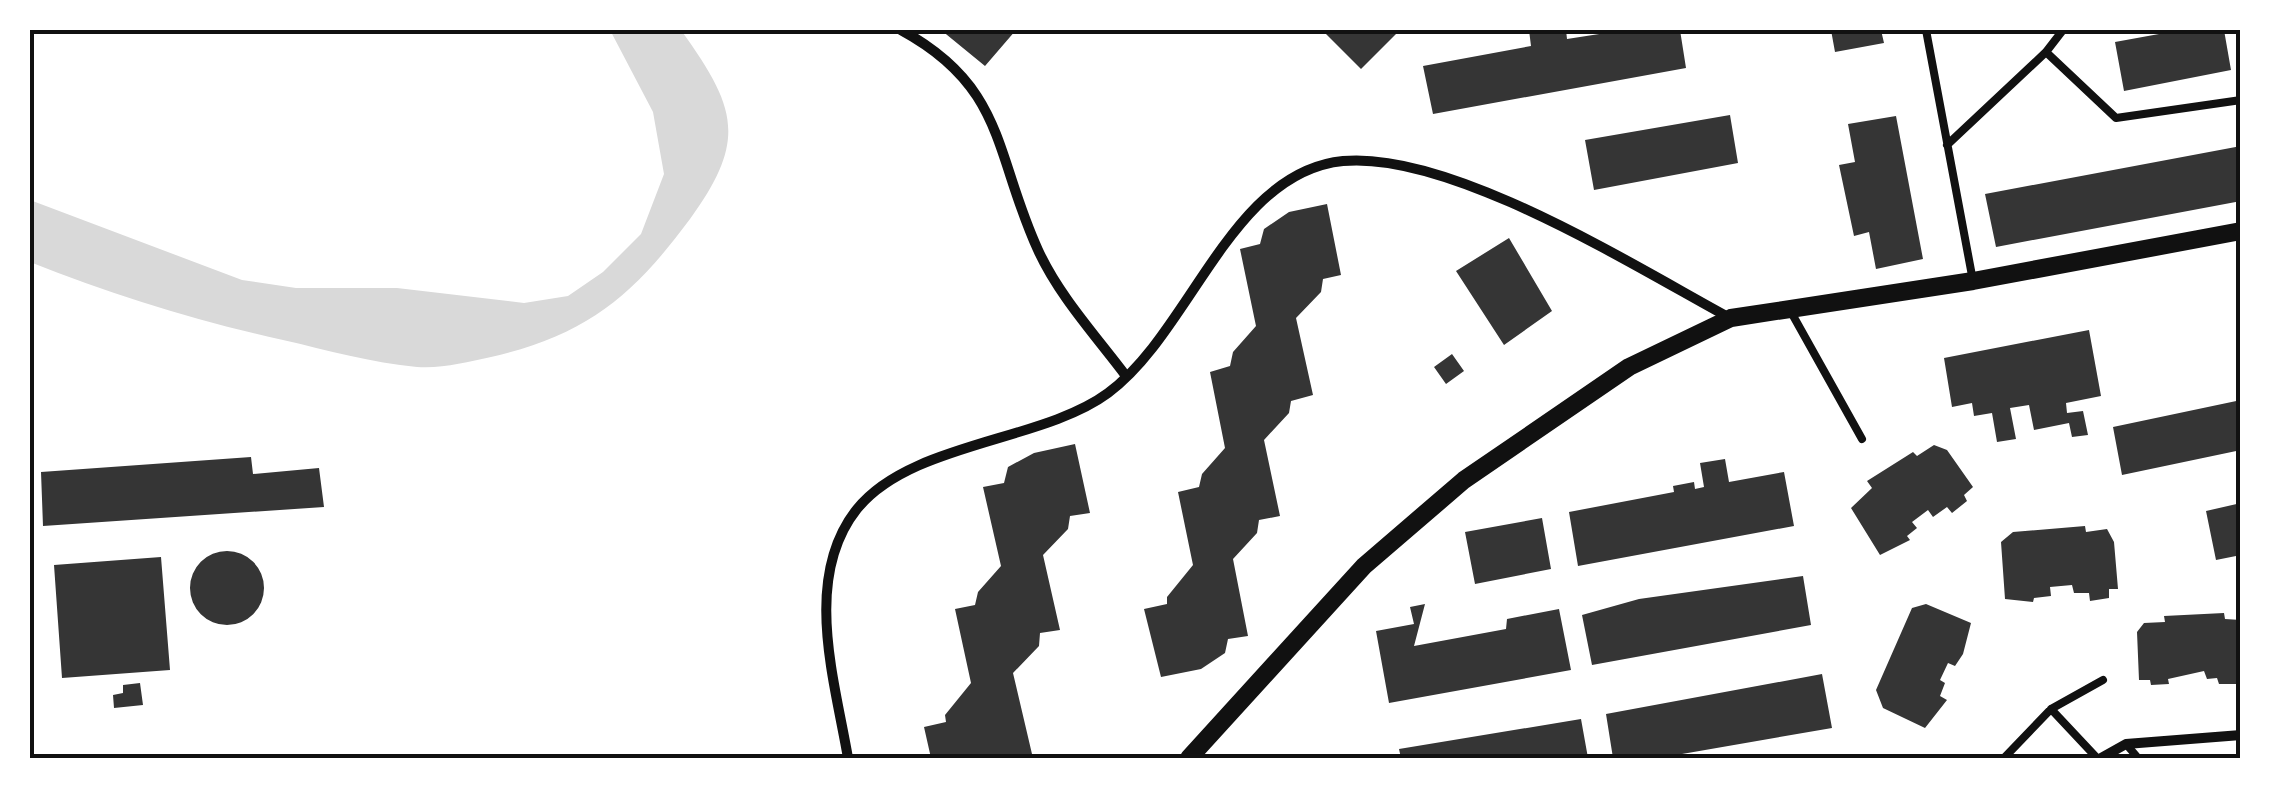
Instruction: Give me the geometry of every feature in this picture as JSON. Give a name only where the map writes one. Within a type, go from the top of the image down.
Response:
[{"type":"street","points":[[901,30],[962,70],[996,133],[1039,252],[1126,376]]},
{"type":"street","points":[[848,758],[826,598],[839,540],[856,510],[885,482],[1106,395],[1126,376],[1270,192],[1298,174],[1339,162],[1378,160],[1444,177],[1554,222],[1731,318]]},
{"type":"street","points":[[1189,758],[1364,566],[1464,480],[1629,367],[1731,318],[1973,281],[2241,232]]},
{"type":"street","points":[[2099,758],[2126,744],[2241,736]]},
{"type":"lane","points":[[1926,30],[1973,281]]},
{"type":"lane","points":[[1948,145],[2046,52],[2063,30]]},
{"type":"lane","points":[[2046,52],[2116,118],[2241,100]]},
{"type":"lane","points":[[1790,309],[1862,438]]},
{"type":"lane","points":[[2004,758],[2051,709],[2103,680]]},
{"type":"lane","points":[[2051,709],[2099,758]]},
{"type":"lane","points":[[2126,744],[2138,758]]},
{"type":"shaded area","points":[[610,30],[681,30],[723,102],[727,144],[709,191],[648,270],[605,309],[555,337],[454,365],[400,365],[187,316],[30,262],[30,200],[242,280],[296,288],[397,288],[524,303],[568,296],[603,272],[641,234],[664,174],[653,112]]},
{"type":"building","points":[[941,30],[1016,30],[985,66]]},
{"type":"building","points":[[1331,30],[1392,30],[1396,34],[1361,69],[1326,34]]},
{"type":"building","points":[[1529,30],[1566,30],[1567,39],[1625,30],[1680,30],[1686,68],[1433,114],[1423,66],[1531,46]]},
{"type":"building","points":[[1831,30],[1881,30],[1884,43],[1835,52]]},
{"type":"building","points":[[2181,30],[2224,30],[2231,70],[2124,91],[2115,42]]},
{"type":"building","points":[[1730,115],[1738,163],[1594,190],[1585,140]]},
{"type":"building","points":[[1896,116],[1923,259],[1876,269],[1869,232],[1854,236],[1839,165],[1855,162],[1848,124]]},
{"type":"building","points":[[2241,146],[2241,201],[1996,247],[1985,194]]},
{"type":"building","points":[[1327,204],[1341,275],[1323,279],[1321,292],[1296,318],[1313,395],[1291,401],[1289,413],[1264,440],[1280,516],[1259,520],[1257,533],[1233,559],[1248,636],[1228,639],[1225,653],[1201,669],[1161,677],[1144,609],[1167,604],[1167,597],[1193,565],[1178,492],[1199,487],[1202,474],[1225,448],[1210,372],[1230,366],[1233,352],[1256,326],[1240,249],[1260,244],[1264,229],[1289,212]]},
{"type":"building","points":[[1509,238],[1552,311],[1504,345],[1456,271]]},
{"type":"building","points":[[2089,330],[2101,396],[2066,403],[2067,413],[2083,411],[2088,435],[2072,437],[2069,423],[2034,430],[2029,405],[2010,408],[2016,439],[1997,442],[1992,413],[1974,416],[1972,403],[1952,407],[1944,358]]},
{"type":"building","points":[[1452,354],[1464,371],[1446,384],[1434,367]]},
{"type":"building","points":[[2241,400],[2241,450],[2122,475],[2113,427]]},
{"type":"building","points":[[1075,444],[1090,513],[1070,516],[1068,529],[1043,555],[1060,630],[1040,633],[1039,646],[1013,673],[1032,754],[931,758],[924,727],[946,722],[945,715],[971,683],[955,609],[975,605],[978,592],[1001,566],[983,487],[1004,483],[1008,467],[1034,453]]},
{"type":"building","points":[[1934,445],[1947,450],[1973,487],[1964,495],[1967,501],[1952,513],[1947,507],[1933,517],[1928,510],[1912,522],[1917,528],[1907,536],[1910,540],[1880,555],[1851,508],[1872,488],[1867,481],[1913,452],[1917,456]]},
{"type":"building","points":[[251,457],[253,474],[319,468],[324,507],[43,526],[41,472]]},
{"type":"building","points":[[1725,459],[1729,482],[1784,472],[1794,526],[1578,566],[1569,512],[1674,492],[1673,486],[1694,482],[1695,489],[1704,487],[1700,463]]},
{"type":"building","points":[[2241,503],[2241,555],[2216,560],[2206,511]]},
{"type":"building","points":[[1542,518],[1551,569],[1475,584],[1465,532]]},
{"type":"building","points":[[2085,526],[2086,532],[2107,529],[2114,542],[2118,589],[2109,589],[2109,598],[2090,601],[2089,593],[2074,593],[2072,585],[2050,587],[2051,596],[2034,598],[2033,602],[2005,599],[2001,542],[2013,532]]},
{"type":"building","points":[[227,551],[253,562],[264,588],[253,614],[227,625],[201,614],[190,588],[201,562]]},
{"type":"building","points":[[161,557],[170,670],[62,678],[54,565]]},
{"type":"building","points":[[1803,576],[1811,625],[1592,665],[1582,615],[1639,599]]},
{"type":"building","points":[[1425,604],[1414,646],[1506,629],[1507,619],[1559,609],[1571,670],[1389,703],[1376,631],[1414,624],[1410,607]]},
{"type":"building","points":[[1926,604],[1971,623],[1963,654],[1955,666],[1948,663],[1940,680],[1945,683],[1940,696],[1947,700],[1925,728],[1883,708],[1876,690],[1912,608]]},
{"type":"building","points":[[2224,613],[2225,619],[2241,620],[2241,684],[2219,684],[2217,678],[2207,679],[2204,671],[2168,679],[2169,684],[2151,685],[2150,680],[2139,680],[2137,632],[2144,623],[2165,622],[2164,616]]},
{"type":"building","points":[[1822,674],[1832,728],[1659,758],[1613,758],[1606,714]]},
{"type":"building","points":[[140,683],[143,705],[114,708],[113,695],[123,693],[123,685]]},
{"type":"building","points":[[1581,719],[1588,758],[1401,758],[1399,749]]}]
